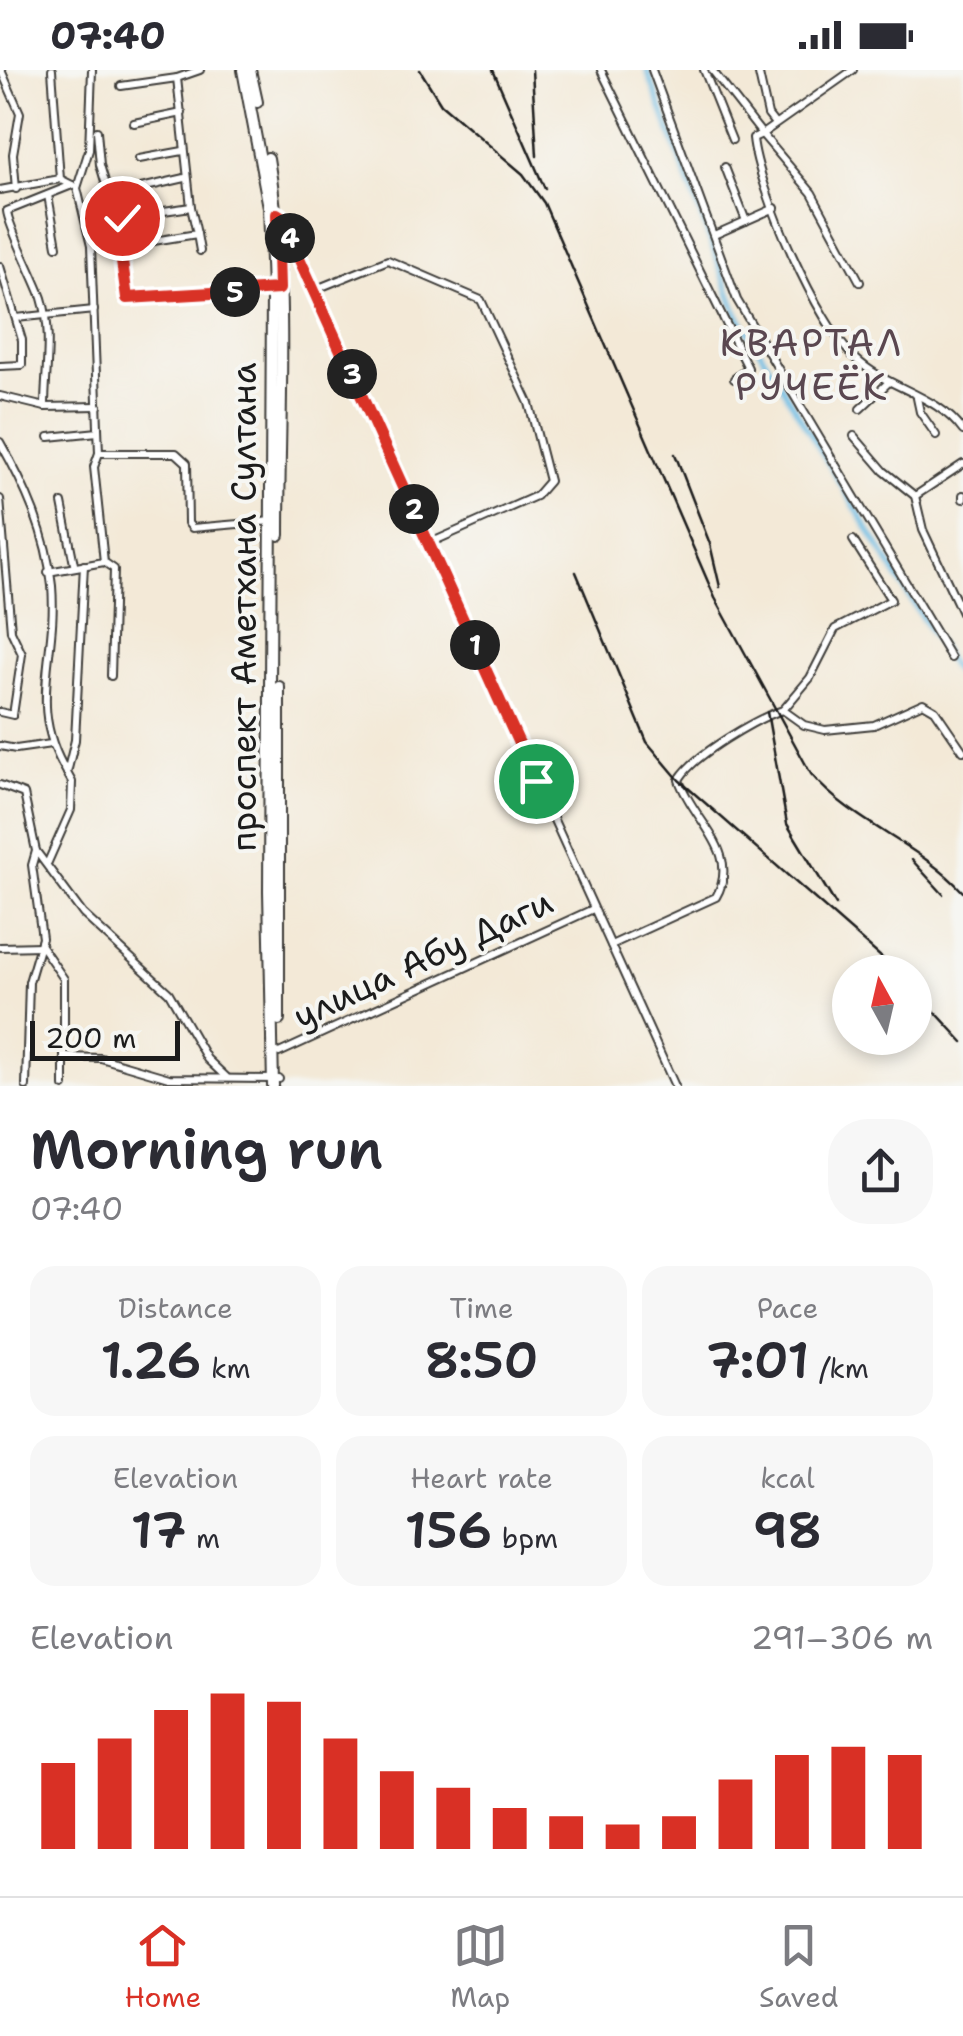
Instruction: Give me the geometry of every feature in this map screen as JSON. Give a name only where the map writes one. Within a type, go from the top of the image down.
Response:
[{"type":"main road","points":[[246,70],[273,210],[276,290],[276,1083]]},
{"type":"street","points":[[2,70],[20,113],[13,154],[16,189]]},
{"type":"street","points":[[52,70],[60,179]]},
{"type":"street","points":[[92,70],[89,150],[75,186],[91,246],[99,452],[94,467],[104,562],[114,570],[111,676]]},
{"type":"street","points":[[122,86],[177,78],[200,70]]},
{"type":"street","points":[[601,70],[748,368],[734,379]]},
{"type":"street","points":[[652,70],[737,300],[952,658]]},
{"type":"street","points":[[704,70],[732,140]]},
{"type":"street","points":[[712,70],[812,194],[860,282]]},
{"type":"street","points":[[758,70],[768,115],[775,124]]},
{"type":"street","points":[[853,70],[752,143],[818,310],[856,360],[888,382],[946,411],[963,431]]},
{"type":"street","points":[[177,78],[186,178],[200,251]]},
{"type":"street","points":[[134,122],[182,113]]},
{"type":"street","points":[[97,132],[100,165],[116,218],[127,298],[276,290]]},
{"type":"street","points":[[139,159],[183,151]]},
{"type":"street","points":[[725,167],[746,221]]},
{"type":"street","points":[[141,188],[186,178]]},
{"type":"street","points":[[0,190],[60,179],[75,186]]},
{"type":"street","points":[[45,408],[49,352],[45,313],[28,258],[7,211],[75,186]]},
{"type":"street","points":[[48,194],[57,246]]},
{"type":"street","points":[[116,218],[191,207]]},
{"type":"street","points":[[714,235],[775,208]]},
{"type":"street","points":[[273,210],[430,542],[675,1086]]},
{"type":"street","points":[[142,243],[197,234]]},
{"type":"street","points":[[314,290],[388,260],[482,300],[529,404],[549,481],[536,496],[430,542]]},
{"type":"street","points":[[0,266],[16,318],[22,365],[0,366]]},
{"type":"street","points":[[16,318],[94,310]]},
{"type":"street","points":[[860,409],[888,382]]},
{"type":"street","points":[[0,396],[45,408],[98,406]]},
{"type":"street","points":[[917,398],[920,412],[936,436]]},
{"type":"street","points":[[49,436],[98,432]]},
{"type":"street","points":[[854,436],[884,471],[915,496],[924,530],[963,615]]},
{"type":"street","points":[[0,442],[39,518],[48,572],[51,646],[43,708],[52,744],[67,773]]},
{"type":"street","points":[[99,452],[176,453],[187,463],[188,523],[192,528],[276,521]]},
{"type":"street","points":[[915,496],[963,464]]},
{"type":"street","points":[[0,499],[10,621],[22,654],[13,715],[0,712]]},
{"type":"street","points":[[62,503],[74,564]]},
{"type":"street","points":[[611,945],[716,897],[725,881],[725,860],[679,780],[702,758],[758,720],[783,710],[810,678],[834,628],[891,600],[853,540]]},
{"type":"street","points":[[48,572],[74,564],[104,562]]},
{"type":"street","points":[[48,862],[71,810],[67,773],[75,740],[84,566]]},
{"type":"street","points":[[783,710],[804,725],[825,730],[874,725],[923,703],[945,724],[963,751]]},
{"type":"street","points":[[0,746],[16,749],[52,744]]},
{"type":"street","points":[[0,785],[24,794],[36,851],[32,865],[42,919],[41,946],[29,982],[26,1086]]},
{"type":"street","points":[[36,851],[48,862],[83,914],[169,992],[207,1059],[226,1077]]},
{"type":"street","name":"улица Абу Даги","points":[[276,1052],[593,909]]},
{"type":"street","points":[[0,947],[41,946]]},
{"type":"street","points":[[41,946],[64,979],[62,1086]]},
{"type":"street","points":[[65,1057],[101,1058],[169,1078],[226,1077],[276,1083]]},
{"type":"waterway","points":[[647,70],[737,313],[963,685]]},
{"type":"railway","points":[[420,70],[441,104],[523,174],[544,203],[715,598],[811,774],[846,806],[927,860],[963,892]]},
{"type":"railway","points":[[493,70],[545,189]]},
{"type":"railway","points":[[532,70],[537,156]]},
{"type":"railway","points":[[675,454],[710,544],[720,587]]},
{"type":"railway","points":[[576,572],[647,742],[679,780],[879,955]]},
{"type":"railway","points":[[767,712],[787,824],[836,905]]},
{"type":"railway","points":[[912,860],[943,894]]},
{"type":"railway","points":[[932,1008],[963,1042]]},
{"type":"district","name":"КВАРТАЛ РУЧЕЁК","points":[[812,365]]},
{"type":"route","points":[[122,218],[116,218],[127,298],[279,289],[277,214],[280,216],[536,781]]}]
